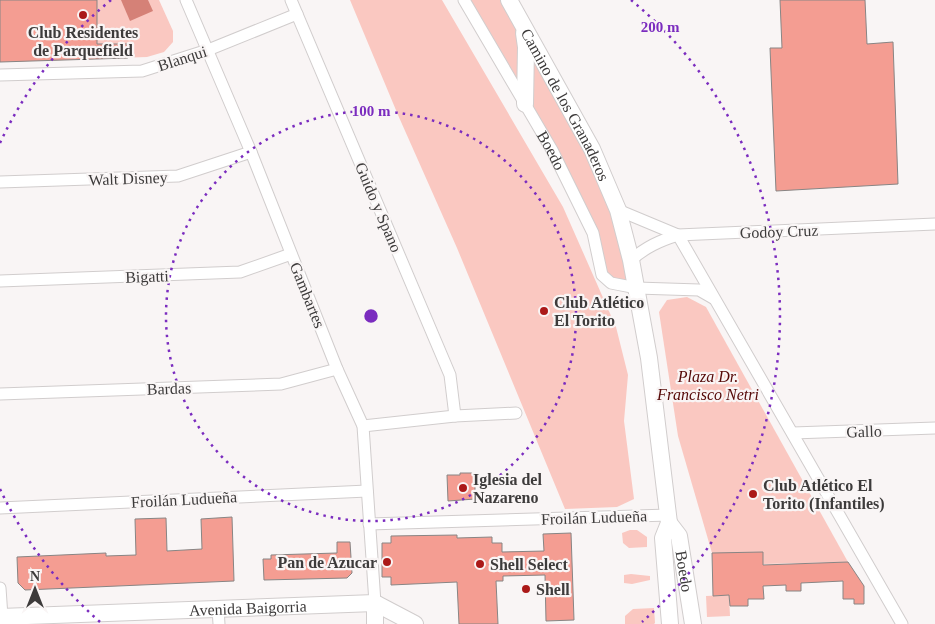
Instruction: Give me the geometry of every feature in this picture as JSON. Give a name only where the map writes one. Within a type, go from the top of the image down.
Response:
[{"type":"main road","name":"Camino de los Granaderos","points":[[509,0],[592,149],[618,210],[631,260]]},
{"type":"main road","points":[[522,23],[526,47],[525,104]]},
{"type":"main road","name":"Boedo","points":[[631,260],[649,358],[669,519],[679,536],[693,624]]},
{"type":"main road","name":"Boedo","points":[[669,519],[663,538],[670,624]]},
{"type":"main road","points":[[375,624],[375,603],[415,624]]},
{"type":"main road","name":"Avenida Baigorria","points":[[1,617],[68,619],[218,616],[375,603]]},
{"type":"street","name":"Gambartes","points":[[186,0],[251,152],[337,369],[362,426],[375,603]]},
{"type":"street","name":"Guido y Spano","points":[[291,0],[450,375],[455,416]]},
{"type":"street","name":"Boedo","points":[[464,0],[552,150],[593,232],[602,275],[611,283],[636,288],[699,290],[713,298]]},
{"type":"street","name":"Blanqui","points":[[0,75],[142,71],[208,50],[297,14]]},
{"type":"street","name":"Walt Disney","points":[[0,182],[178,176],[251,152]]},
{"type":"street","points":[[618,210],[678,235],[902,624]]},
{"type":"street","name":"Godoy Cruz","points":[[631,260],[645,248],[660,240],[678,235],[935,224]]},
{"type":"street","name":"Bigatti","points":[[0,281],[240,272],[291,254]]},
{"type":"street","name":"Bardas","points":[[0,394],[281,384],[337,369]]},
{"type":"street","points":[[362,426],[455,416],[516,413]]},
{"type":"street","name":"Gallo","points":[[793,433],[935,428]]},
{"type":"street","name":"Froilán Ludueña","points":[[0,508],[367,491]]},
{"type":"street","name":"Froilán Ludueña","points":[[369,524],[669,519]]},
{"type":"street","points":[[0,588],[1,617]]},
{"type":"green space","name":"Club Residentes de Parquefield","points":[[0,0],[159,0],[173,31],[173,42],[164,52],[147,57],[0,62]]},
{"type":"green space","points":[[350,0],[442,0],[563,207],[616,327],[628,375],[624,421],[634,499],[617,507],[565,509],[457,248]]},
{"type":"green space","points":[[464,0],[509,0],[592,149],[637,288],[602,275],[593,232]]},
{"type":"green space","name":"Club Atlético El Torito (Infantiles)","points":[[687,297],[706,307],[848,562],[763,564],[712,553],[678,436],[659,312],[667,300]]},
{"type":"green space","points":[[637,530],[647,537],[647,547],[629,548],[623,543],[622,533]]},
{"type":"green space","points":[[624,575],[650,576],[650,580],[632,584],[624,583]]},
{"type":"green space","points":[[729,595],[730,616],[707,617],[706,596]]},
{"type":"green space","points":[[654,608],[654,624],[625,624],[625,616],[633,609]]},
{"type":"shaded area","points":[[121,0],[148,0],[153,11],[130,21]]},
{"type":"building","name":"Club Residentes de Parquefield","points":[[0,0],[97,0],[97,44],[127,44],[128,58],[0,62]]},
{"type":"building","points":[[780,0],[865,0],[867,44],[893,42],[898,184],[776,191],[770,48],[782,48]]},
{"type":"building","points":[[460,473],[475,473],[475,499],[448,501],[447,475],[460,475]]},
{"type":"building","points":[[232,517],[234,581],[25,590],[18,583],[17,557],[106,553],[106,556],[136,555],[135,519],[166,518],[167,551],[202,549],[201,519]]},
{"type":"building","points":[[571,533],[574,620],[546,621],[545,575],[503,576],[503,581],[496,581],[498,624],[459,624],[457,582],[391,585],[391,577],[382,577],[382,543],[391,543],[391,536],[457,535],[457,538],[492,537],[492,543],[502,543],[502,552],[544,551],[543,534]]},
{"type":"building","points":[[337,542],[350,542],[352,573],[347,578],[264,580],[263,559],[271,559],[271,555],[337,553]]},
{"type":"building","points":[[763,552],[763,565],[848,562],[864,586],[864,604],[854,604],[854,599],[843,599],[843,581],[801,583],[801,591],[786,591],[786,585],[763,586],[764,599],[748,599],[748,606],[730,606],[729,595],[713,596],[712,553]]},
{"type":"place","name":"Club Residentes de Parquefield","points":[[83,15]]},
{"type":"place","name":"Club Atlético El Torito","points":[[544,311]]},
{"type":"place","name":"Iglesia del Nazareno","points":[[463,488]]},
{"type":"place","name":"Club Atlético El Torito (Infantiles)","points":[[753,494]]},
{"type":"place","name":"Pan de Azucar","points":[[387,562]]},
{"type":"place","name":"Shell Select","points":[[480,564]]},
{"type":"place","name":"Shell","points":[[526,589]]},
{"type":"park label","name":"Plaza Dr. Francisco Netri","points":[[708,385]]}]
